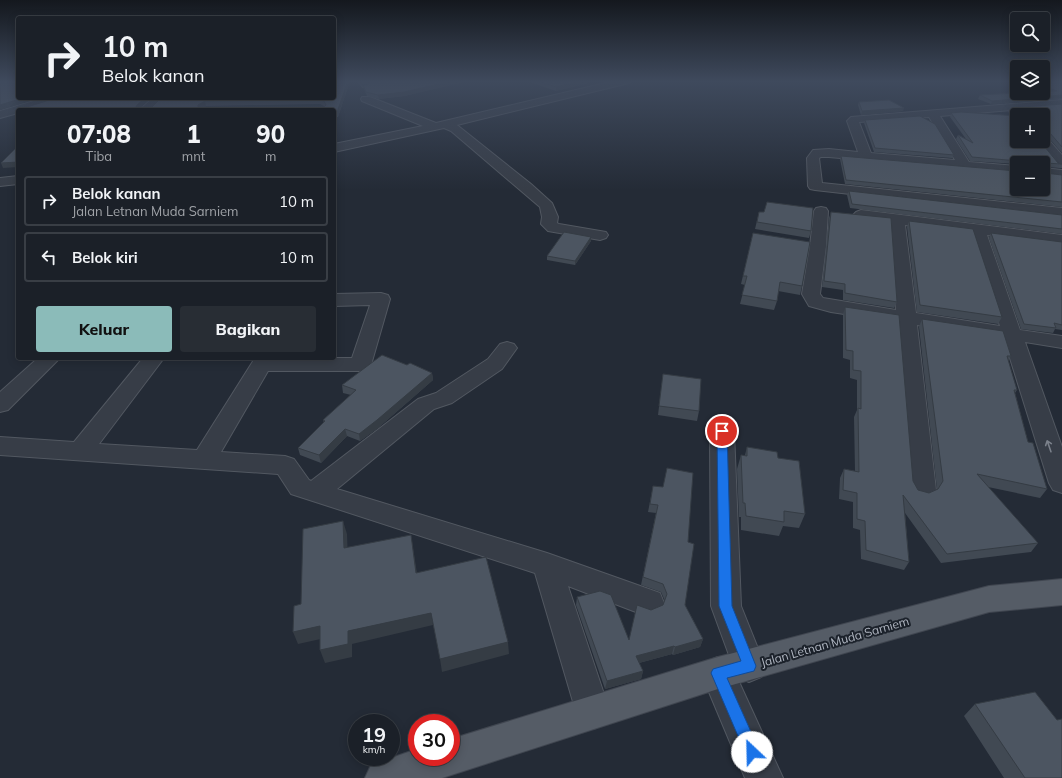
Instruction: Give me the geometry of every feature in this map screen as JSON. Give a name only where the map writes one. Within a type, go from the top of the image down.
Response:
[{"type":"main road","name":"Jalan Letnan Muda Sarniem","points":[[460,754],[734,670],[989,599],[1062,592]]},
{"type":"main road","name":"Jalan Letnan Muda Sarniem","points":[[384,778],[422,766]]},
{"type":"street","points":[[416,117],[440,126],[454,129],[526,186],[547,206],[550,217],[549,224],[554,228],[600,236]]},
{"type":"street","points":[[336,148],[476,117]]},
{"type":"street","points":[[864,155],[853,121],[855,119],[877,117]]},
{"type":"street","points":[[936,117],[964,165]]},
{"type":"street","points":[[1049,148],[1062,163]]},
{"type":"street","points":[[1010,169],[864,155],[817,153],[813,158],[815,186],[1062,213]]},
{"type":"street","points":[[1050,173],[1062,174]]},
{"type":"street","points":[[0,182],[16,180]]},
{"type":"street","points":[[1062,240],[827,211],[811,245],[811,294],[816,302],[831,306],[1062,342]]},
{"type":"street","points":[[897,220],[923,490]]},
{"type":"street","points":[[977,229],[1062,482]]},
{"type":"street","points":[[204,460],[264,361],[360,365],[380,299],[336,300]]},
{"type":"street","points":[[315,492],[426,404],[444,398],[495,364],[507,348]]},
{"type":"street","points":[[0,405],[48,360]]},
{"type":"street","points":[[80,452],[152,360]]},
{"type":"street","points":[[722,431],[726,606],[734,670],[764,778]]},
{"type":"street","points":[[0,446],[285,465],[300,487],[547,565],[649,603]]},
{"type":"street","points":[[547,565],[594,712]]},
{"type":"building","points":[[922,117],[935,124],[954,155],[875,148],[865,120]]},
{"type":"building","points":[[954,117],[1010,117],[1010,148],[1046,148],[1058,163],[1062,164],[1050,163],[1050,156],[1010,156],[1010,160],[972,157],[958,135],[973,143]]},
{"type":"building","points":[[1050,117],[1062,117],[1062,147],[1050,133]]},
{"type":"building","points":[[16,148],[16,162],[1,163]]},
{"type":"building","points":[[841,156],[1010,170],[1010,196],[1050,196],[1050,174],[1062,175],[1062,202],[846,180]]},
{"type":"building","points":[[849,191],[1062,215],[1062,229],[852,204]]},
{"type":"building","points":[[767,202],[813,208],[811,231],[757,222],[759,212],[764,212]]},
{"type":"building","points":[[831,212],[891,218],[897,302],[845,293],[845,284],[824,281]]},
{"type":"building","points":[[909,221],[973,229],[1002,317],[920,305]]},
{"type":"building","points":[[564,232],[591,237],[575,261],[547,256]]},
{"type":"building","points":[[753,233],[810,242],[802,286],[780,282],[777,301],[742,295],[747,276],[743,276]]},
{"type":"building","points":[[991,233],[1062,242],[1062,325],[1054,323],[1056,328],[1024,324]]},
{"type":"building","points":[[845,307],[899,315],[913,481],[918,490],[929,493],[938,489],[943,481],[922,319],[1003,331],[1011,356],[1007,356],[1017,390],[1014,390],[1028,442],[1033,443],[1047,489],[977,474],[1038,543],[947,554],[903,495],[909,562],[866,550],[865,521],[857,519],[857,493],[843,490],[844,469],[859,472],[858,408],[861,409],[861,371],[853,370],[853,351],[846,350]]},
{"type":"building","points":[[382,355],[407,365],[410,363],[432,373],[359,434],[345,429],[319,455],[298,448],[325,421],[323,420],[356,390],[342,385]]},
{"type":"building","points":[[663,374],[701,379],[699,411],[659,406]]},
{"type":"building","points":[[747,447],[777,452],[778,458],[799,461],[805,514],[784,511],[784,522],[746,516],[745,503],[743,503],[741,455],[747,456]]},
{"type":"building","points":[[667,468],[693,473],[688,542],[694,544],[685,605],[703,639],[636,656],[643,671],[607,681],[577,597],[600,591],[611,595],[629,640],[637,605],[651,610],[663,605],[667,594],[663,584],[643,577],[658,505],[650,504],[653,486],[663,487]]},
{"type":"building","points":[[343,521],[344,548],[411,535],[416,573],[486,557],[508,642],[440,659],[431,613],[348,631],[348,644],[320,650],[320,626],[293,632],[294,606],[301,604],[303,529]]},
{"type":"building","points":[[1035,692],[1057,720],[1062,719],[1062,778],[1025,778],[975,704]]},
{"type":"route","points":[[722,431],[726,606],[749,666],[718,673],[752,752]]}]
